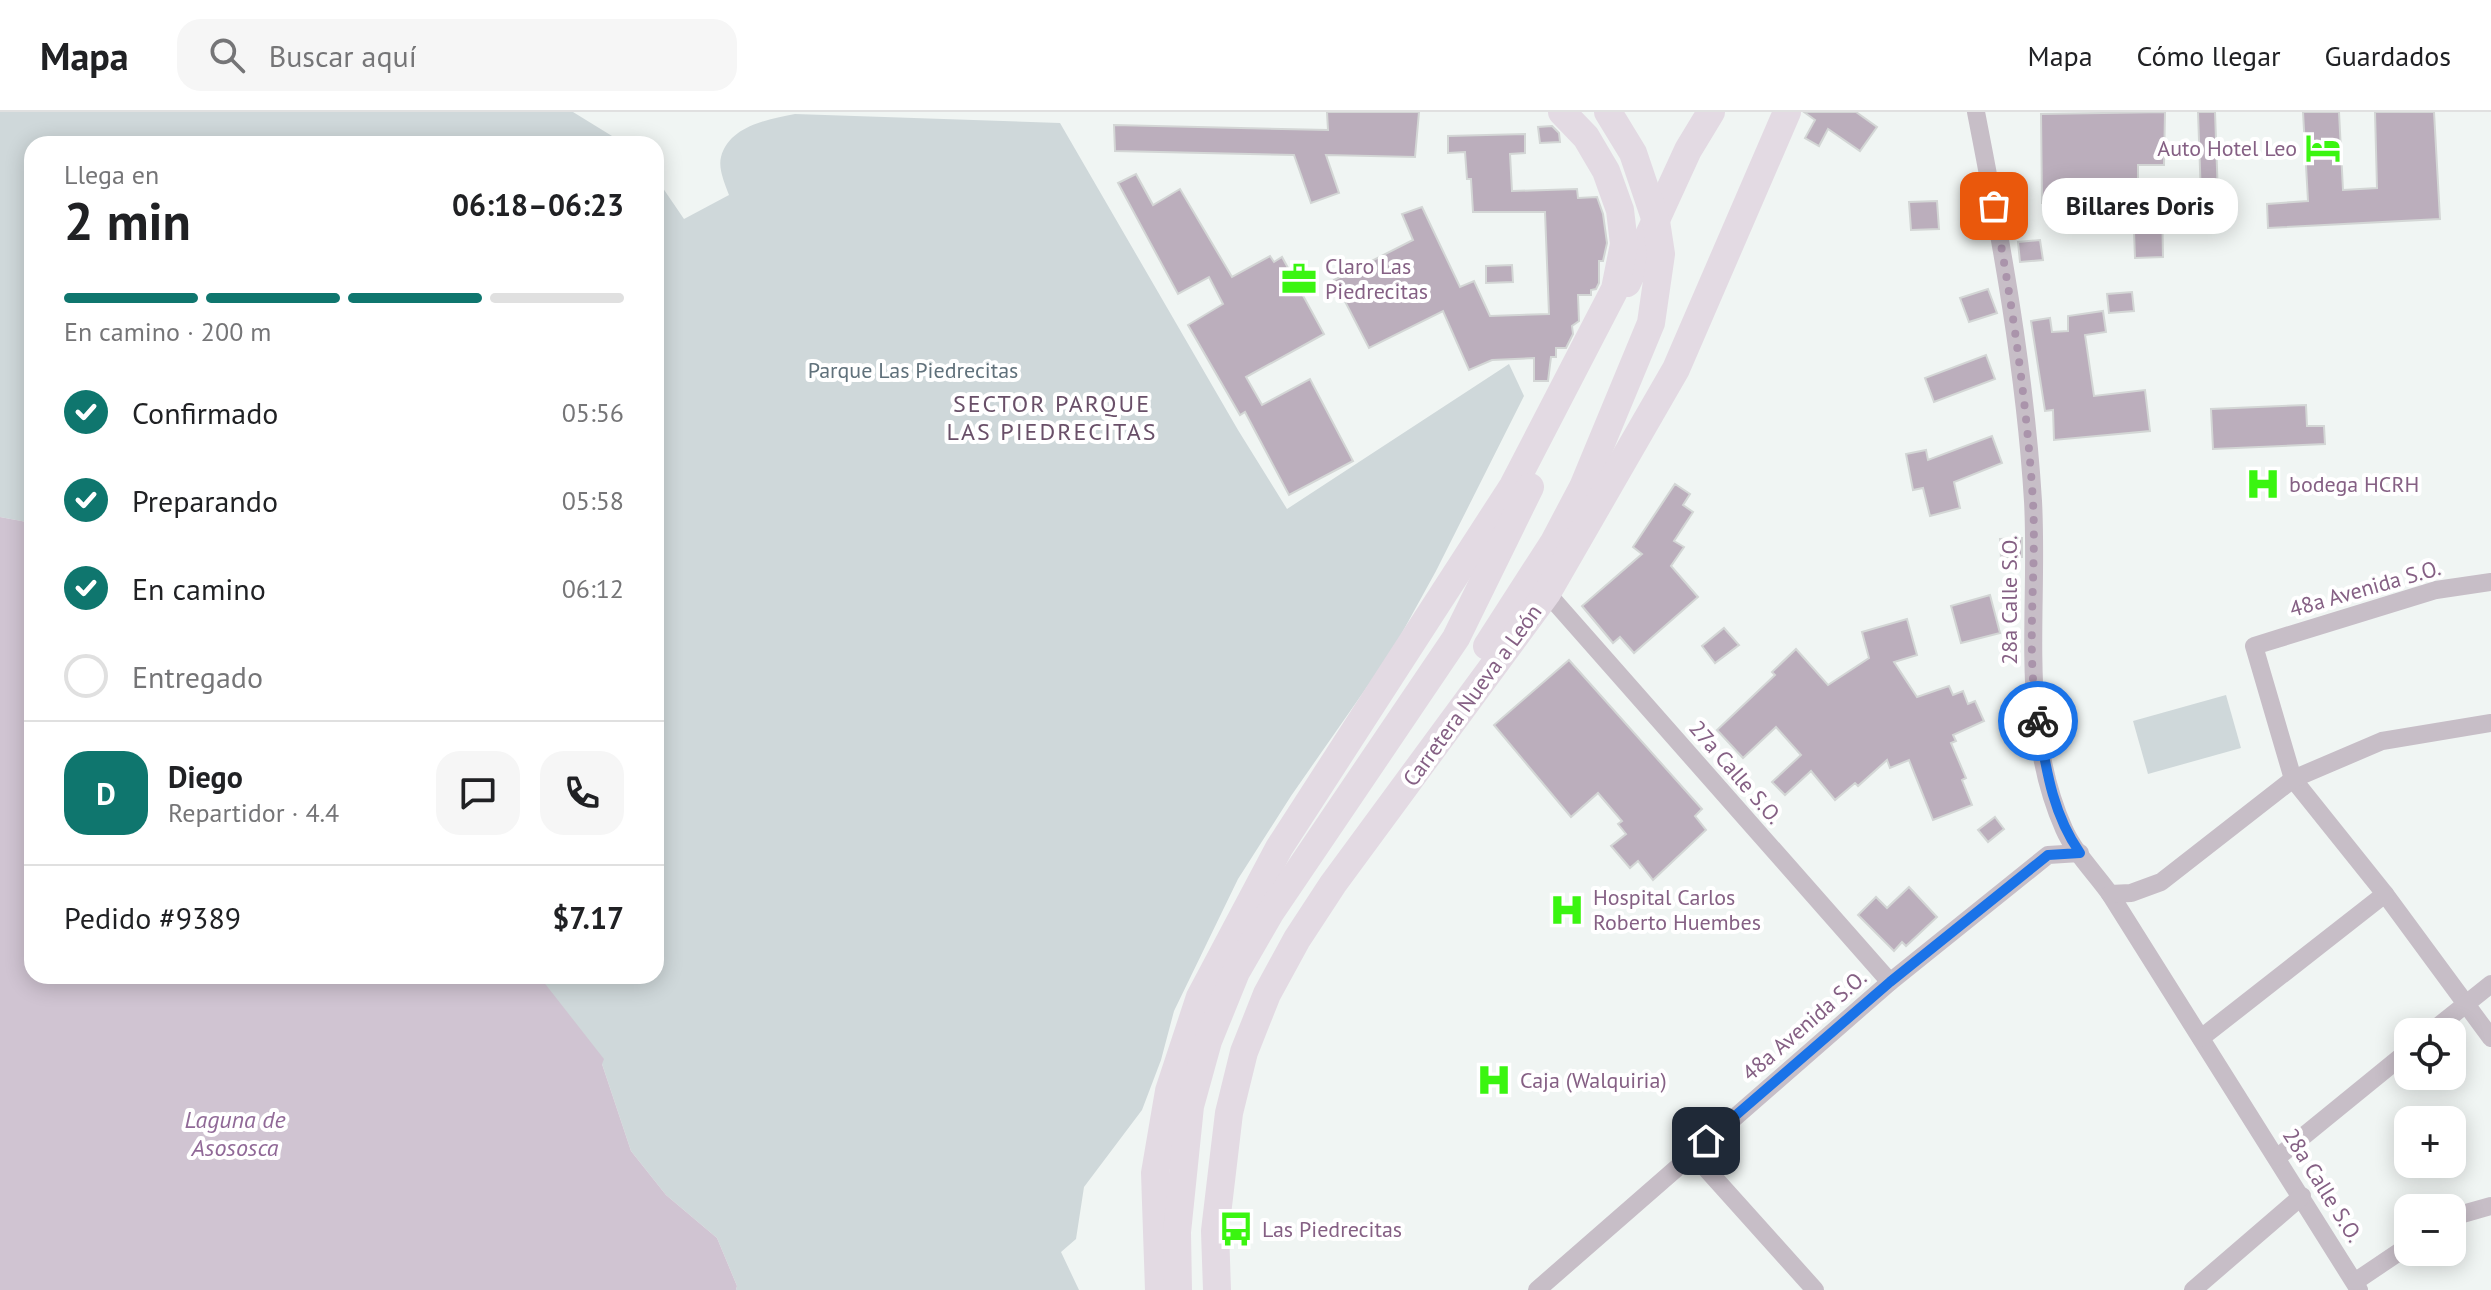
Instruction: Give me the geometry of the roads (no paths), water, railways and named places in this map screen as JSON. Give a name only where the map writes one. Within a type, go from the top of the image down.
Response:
[{"type":"highway","points":[[1159,1290],[1155,1173],[1169,1091],[1200,997],[1279,848],[1513,486],[1615,289],[1624,244],[1620,210],[1600,159],[1586,137],[1562,112]]},
{"type":"highway","points":[[1333,884],[1554,542],[1583,487],[1651,323],[1661,254],[1656,221],[1633,153],[1608,112]]},
{"type":"highway","name":"Carretera Nueva a León","points":[[1178,1290],[1177,1232],[1190,1106],[1208,1041],[1236,972],[1270,913],[1456,638],[1562,423],[1688,150],[1711,112]]},
{"type":"highway","name":"Carretera Nueva a León","points":[[1217,1290],[1215,1231],[1229,1113],[1244,1052],[1267,994],[1297,939],[1333,884],[1547,593],[1676,369],[1787,112]]},
{"type":"highway","points":[[1181,1171],[1196,1219],[1196,1290]]},
{"type":"street","name":"28a Calle S.O.","points":[[1976,112],[2006,268],[2025,420],[2033,502],[2032,645],[2036,713],[2049,786],[2065,832],[2110,894],[2357,1286]]},
{"type":"street","name":"48a Avenida S.O.","points":[[2293,779],[2254,646],[2436,590],[2491,582]]},
{"type":"street","name":"27a Calle S.O.","points":[[1547,593],[1890,982]]},
{"type":"street","points":[[2110,894],[2131,893],[2161,882],[2293,779],[2382,741],[2491,723]]},
{"type":"street","points":[[2293,779],[2385,894],[2491,1038]]},
{"type":"street","name":"48a Avenida S.O.","points":[[1537,1290],[1890,982],[2048,855],[2080,853]]},
{"type":"street","points":[[2201,1038],[2385,894]]},
{"type":"street","points":[[2448,1018],[2491,984]]},
{"type":"street","points":[[2278,1157],[2394,1062]]},
{"type":"street","points":[[1692,1153],[1815,1290]]},
{"type":"street","points":[[2193,1290],[2302,1196]]},
{"type":"street","points":[[2466,1213],[2491,1206]]},
{"type":"street","points":[[2357,1286],[2394,1257]]},
{"type":"water","name":"Laguna de Asososca","points":[[0,517],[24,522],[24,984],[545,984],[604,1059],[602,1064],[631,1151],[666,1195],[717,1238],[737,1286],[736,1290],[0,1290]]},
{"type":"place","name":"Auto Hotel Leo","points":[[2323,148]]},
{"type":"place","name":"Billares Doris","points":[[1994,206]]},
{"type":"place","name":"Claro Las Piedrecitas","points":[[1299,279]]},
{"type":"place","name":"bodega HCRH","points":[[2263,484]]},
{"type":"place","name":"Hospital Carlos Roberto Huembes","points":[[1567,910]]},
{"type":"place","name":"Caja (Walquiria)","points":[[1494,1080]]},
{"type":"place","name":"Las Piedrecitas","points":[[1236,1229]]},
{"type":"district","name":"SECTOR PARQUE LAS PIEDRECITAS","points":[[1052,417]]},
{"type":"park label","name":"Parque Las Piedrecitas","points":[[913,370]]}]
